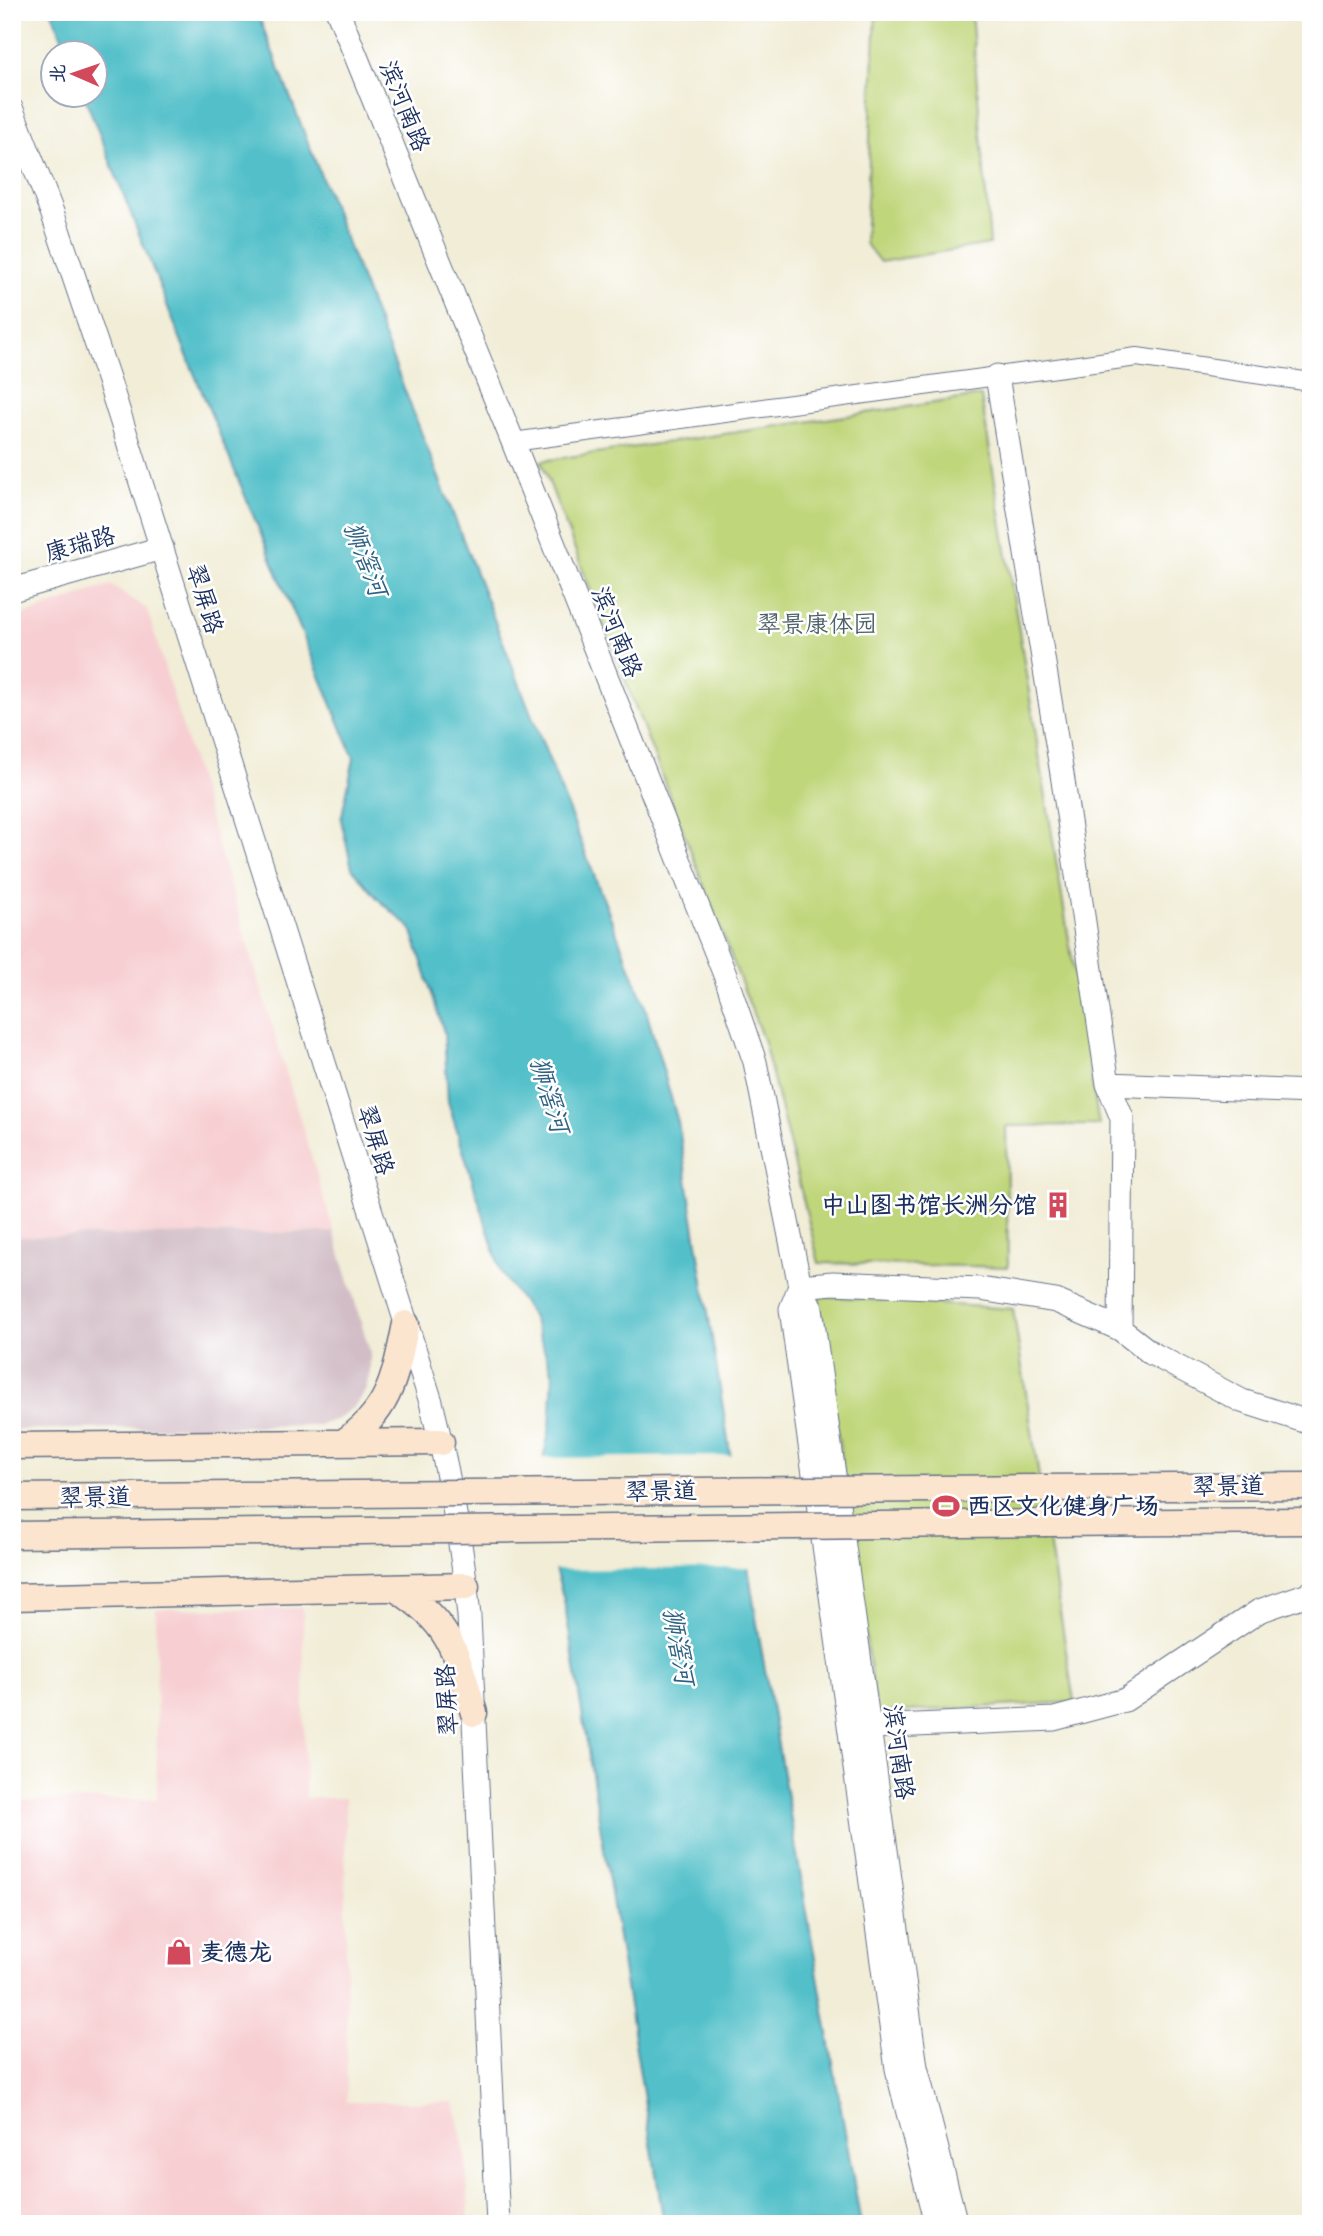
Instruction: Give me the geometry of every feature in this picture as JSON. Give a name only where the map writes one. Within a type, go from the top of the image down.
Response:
[{"type":"main road","points":[[344,1442],[372,1420],[386,1399],[396,1374],[406,1324]]},
{"type":"main road","points":[[12,1447],[441,1442]]},
{"type":"main road","name":"翠景道","points":[[12,1497],[1311,1486]]},
{"type":"main road","points":[[12,1535],[1311,1521]]},
{"type":"main road","points":[[12,1598],[466,1587]]},
{"type":"main road","points":[[398,1590],[433,1616],[447,1634],[457,1654],[474,1713]]},
{"type":"street","name":"滨河南路","points":[[338,12],[725,975],[755,1062],[800,1286],[791,1309],[916,2067],[956,2224]]},
{"type":"street","name":"翠屏路","points":[[12,110],[81,294],[441,1442],[455,1508],[466,1587],[498,2224]]},
{"type":"street","points":[[513,442],[1138,356],[1311,382]]},
{"type":"street","points":[[997,376],[1108,1084],[1122,1118],[1120,1329]]},
{"type":"street","name":"康瑞路","points":[[12,590],[162,548]]},
{"type":"street","points":[[1108,1084],[1311,1092]]},
{"type":"street","points":[[800,1286],[833,1283],[980,1289],[1056,1301],[1120,1329],[1151,1353],[1242,1401],[1311,1423]]},
{"type":"street","points":[[859,1730],[1054,1719],[1125,1700],[1259,1611],[1311,1593]]},
{"type":"street","name":"滨河南路","points":[[859,1730],[897,2068],[936,2224]]},
{"type":"shaded area","points":[[110,585],[147,609],[334,1232],[12,1237],[12,619]]},
{"type":"shaded area","points":[[334,1232],[370,1352],[370,1372],[365,1391],[354,1407],[338,1419],[319,1425],[12,1430],[12,1237]]},
{"type":"shaded area","name":"麦德龙","points":[[303,1608],[305,1798],[345,1798],[347,2102],[454,2102],[465,2153],[468,2224],[12,2224],[12,1801],[157,1799],[156,1609]]},
{"type":"green space","points":[[876,12],[971,12],[990,244],[880,262],[865,243]]},
{"type":"green space","name":"翠景康体园","points":[[981,396],[1099,1125],[1006,1126],[1008,1267],[819,1263],[764,1042],[541,461]]},
{"type":"green space","name":"西区文化健身广场","points":[[819,1296],[1013,1309],[1074,1702],[876,1713]]},
{"type":"water","name":"狮滘河","points":[[52,12],[257,12],[644,1003],[678,1122],[757,1624],[861,2224],[664,2224],[564,1600],[535,1501],[550,1426],[553,1374],[532,1316],[501,1272],[448,1102],[444,1032],[411,928],[378,899],[352,868],[341,820],[354,758],[192,368],[89,108],[108,108],[108,38],[62,38]]},
{"type":"pier","points":[[734,1456],[752,1568],[551,1570],[531,1501],[540,1458]]},
{"type":"place","name":"中山图书馆长洲分馆","points":[[1058,1205]]},
{"type":"place","name":"西区文化健身广场","points":[[946,1506]]},
{"type":"place","name":"麦德龙","points":[[179,1952]]}]
